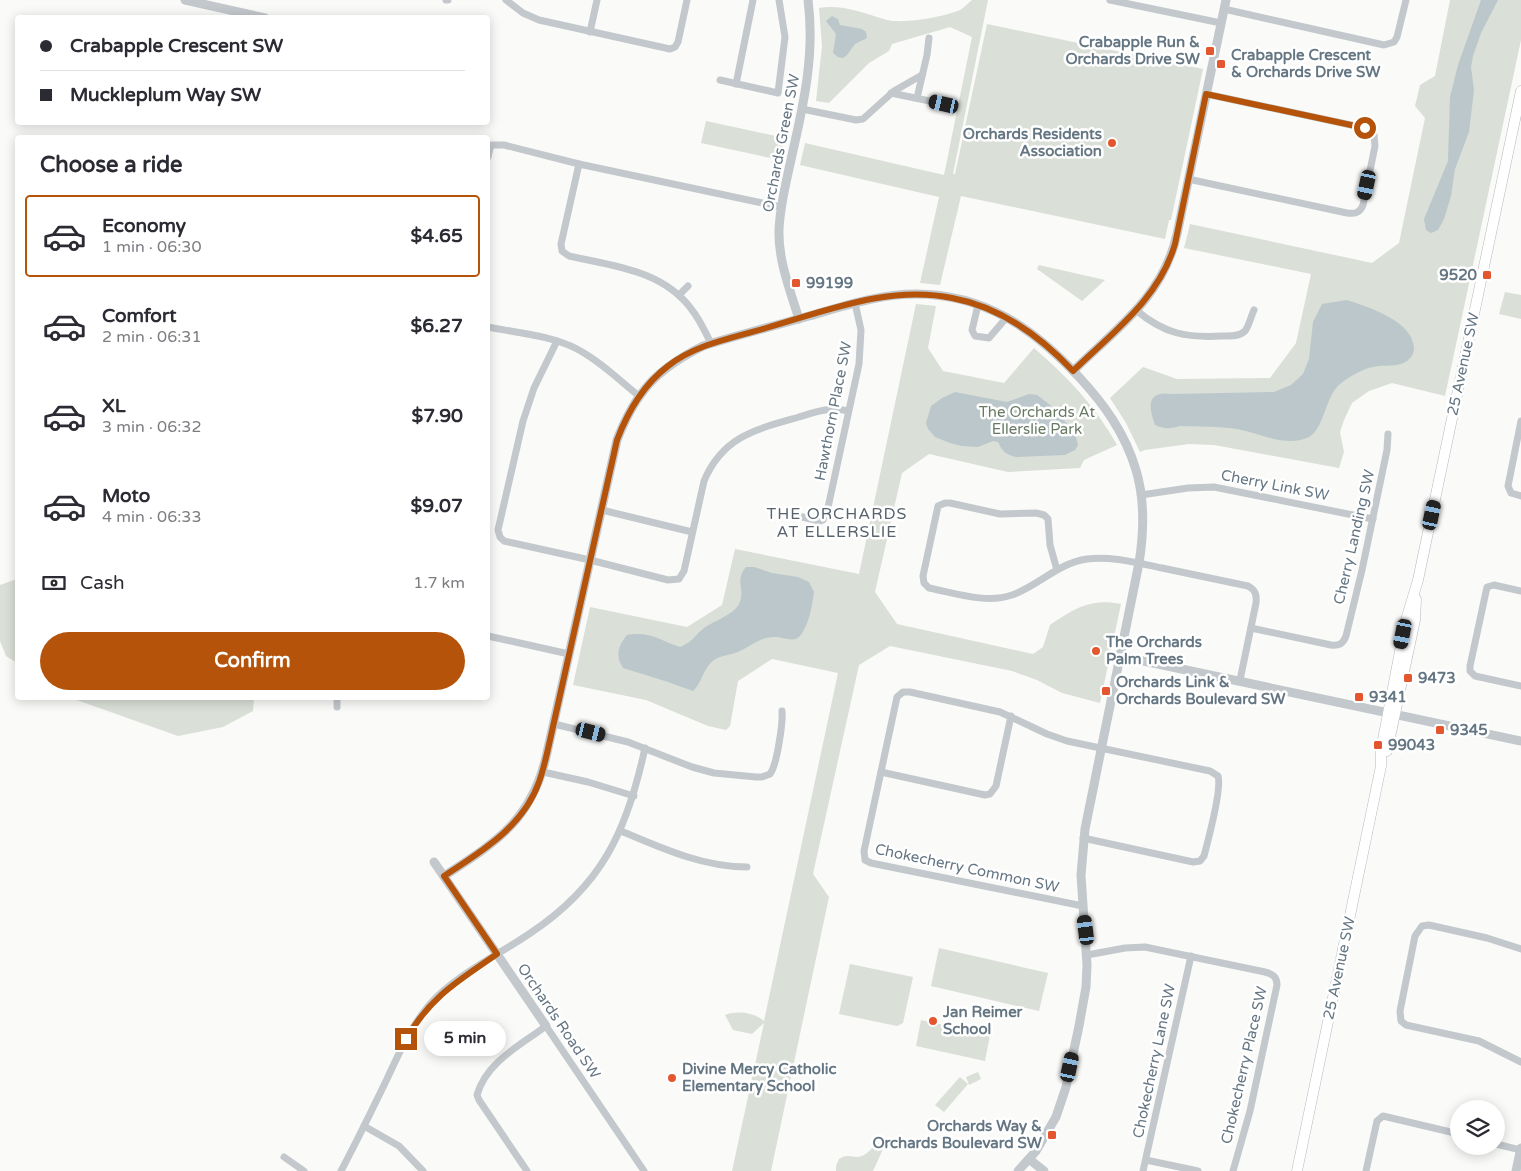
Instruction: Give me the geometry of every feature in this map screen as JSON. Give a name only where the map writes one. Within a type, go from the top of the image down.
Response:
[{"type":"main road","name":"25 Avenue SW","points":[[1297,1171],[1381,766],[1387,751],[1392,713],[1415,620],[1418,580],[1521,91]]},
{"type":"main road","name":"25 Avenue SW","points":[[1509,148],[1521,107]]},
{"type":"street","points":[[185,0],[252,15]]},
{"type":"street","points":[[506,0],[524,13],[539,20],[666,49],[673,48],[678,42],[687,0]]},
{"type":"street","points":[[590,32],[597,0]]},
{"type":"street","points":[[736,84],[753,0]]},
{"type":"street","points":[[720,80],[778,93],[785,37],[779,0]]},
{"type":"street","name":"Orchards Green SW","points":[[799,319],[783,264],[780,246],[781,207],[808,81],[811,31],[808,0]]},
{"type":"street","points":[[1110,0],[1221,24]]},
{"type":"street","points":[[1073,371],[1136,310],[1157,285],[1167,266],[1175,244],[1225,5],[1389,44],[1394,42],[1399,31],[1406,0]]},
{"type":"street","points":[[917,98],[929,38]]},
{"type":"street","points":[[802,109],[856,120],[862,119],[891,93],[922,75]]},
{"type":"street","points":[[891,93],[944,104]]},
{"type":"street","points":[[1188,179],[1354,213],[1359,211],[1362,205],[1373,156],[1376,138],[1372,131],[1365,128],[1206,94]]},
{"type":"street","points":[[490,149],[491,145],[504,146],[781,207]]},
{"type":"street","points":[[579,164],[561,244],[562,252],[569,256],[640,272],[655,279],[679,295],[696,315],[711,343]]},
{"type":"street","points":[[679,295],[688,286]]},
{"type":"street","points":[[444,876],[481,852],[509,828],[527,806],[539,784],[617,440],[627,415],[639,396],[656,376],[688,353],[711,343],[876,298],[916,294],[951,297],[978,305],[1007,317],[1032,332],[1073,371],[1102,404],[1118,428],[1131,456],[1141,495],[1143,526],[1139,563],[1084,838],[1081,875],[1087,955],[1083,1003],[1063,1097],[1050,1128],[1029,1159],[1018,1171]]},
{"type":"street","name":"Hawthorn Place SW","points":[[790,514],[817,521],[822,520],[825,516],[859,364],[861,346],[860,325],[855,303]]},
{"type":"street","points":[[978,305],[972,330],[973,335],[987,339],[1007,317]]},
{"type":"street","points":[[1136,310],[1151,323],[1163,329],[1182,335],[1204,337],[1233,336],[1242,333],[1247,328],[1254,310]]},
{"type":"street","points":[[490,327],[557,341],[578,350],[593,359],[639,396]]},
{"type":"street","points":[[557,341],[534,388],[523,421],[500,521],[499,534],[504,541],[668,580],[679,579],[684,570],[701,492],[709,470],[714,461],[730,445],[758,428],[821,411],[837,409],[848,411]]},
{"type":"street","points":[[1521,421],[1508,483],[1510,491],[1521,496]]},
{"type":"street","name":"Cherry Landing SW","points":[[1251,628],[1331,645],[1341,644],[1346,636],[1373,519],[1388,450],[1388,434]]},
{"type":"street","name":"Cherry Link SW","points":[[1141,495],[1214,486],[1373,519]]},
{"type":"street","points":[[1057,570],[1051,551],[1048,520],[1044,515],[1036,513],[1000,514],[945,503],[938,506],[922,576],[924,583],[929,588],[1007,600],[1057,570],[1075,562],[1090,559],[1112,559],[1248,586],[1253,589],[1256,597],[1240,680]]},
{"type":"street","points":[[602,510],[692,532]]},
{"type":"street","points":[[1521,591],[1494,585],[1489,586],[1485,593],[1470,666],[1471,673],[1477,677],[1521,686]]},
{"type":"street","points":[[490,636],[569,654]]},
{"type":"street","points":[[1120,656],[1521,741]]},
{"type":"street","name":"Chokecherry Common SW","points":[[1083,906],[865,860],[864,852],[896,700],[903,692],[995,710],[1054,737],[1210,770],[1218,776],[1219,784],[1204,856],[1197,862],[1084,838]]},
{"type":"street","points":[[336,700],[337,708]]},
{"type":"street","points":[[554,724],[609,736],[704,771],[733,776],[766,776],[772,771],[774,766],[782,725],[782,711]]},
{"type":"street","points":[[881,772],[990,794],[996,786],[1011,716]]},
{"type":"street","points":[[341,1171],[406,1039],[421,1016],[442,992],[546,922],[577,895],[600,866],[621,831],[634,796],[645,748]]},
{"type":"street","points":[[542,772],[588,782],[634,796]]},
{"type":"street","points":[[621,831],[660,848],[698,860],[733,867],[747,867]]},
{"type":"street","name":"Orchards Road SW","points":[[434,862],[644,1171]]},
{"type":"street","points":[[1521,950],[1487,938],[1430,925],[1422,926],[1415,936],[1400,1011],[1401,1021],[1410,1026],[1480,1042],[1521,1062]]},
{"type":"street","name":"Chokecherry Place SW","points":[[1087,955],[1139,947],[1270,973],[1276,978],[1277,981],[1250,1111],[1233,1171]]},
{"type":"street","name":"Chokecherry Lane SW","points":[[1143,1171],[1191,956]]},
{"type":"street","points":[[526,1171],[477,1095],[482,1083],[499,1061],[515,1047],[546,1026]]},
{"type":"street","points":[[1366,1171],[1376,1125],[1380,1117],[1388,1116],[1450,1132]]},
{"type":"street","points":[[364,1126],[399,1146],[423,1171]]},
{"type":"street","points":[[1505,1146],[1521,1149],[1516,1171]]},
{"type":"street","points":[[284,1157],[304,1171]]},
{"type":"street","points":[[1029,1159],[1044,1171]]},
{"type":"street","points":[[1146,1160],[1198,1171]]},
{"type":"green space","points":[[972,0],[988,0],[953,174],[955,174],[987,24],[1203,69],[1171,220],[1169,220],[1165,239],[961,196],[940,285],[920,283],[939,197],[800,165],[805,143],[944,175],[972,37],[950,27],[892,44],[889,51],[869,63],[829,103],[816,101],[822,46],[819,8],[845,8],[887,20],[903,21],[953,13],[962,9]]},
{"type":"green space","points":[[1450,0],[1521,0],[1521,40],[1445,396],[1392,383],[1369,391],[1352,403],[1344,420],[1340,432],[1344,452],[1339,468],[1214,445],[1189,444],[1140,452],[1126,423],[1110,398],[1143,367],[1177,379],[1270,378],[1296,343],[1311,274],[1184,248],[1190,224],[1372,263],[1399,243],[1425,118],[1415,106],[1420,85],[1435,76]]},
{"type":"green space","points":[[706,121],[785,138],[780,160],[701,143]]},
{"type":"green space","points":[[1039,265],[1105,280],[1082,301],[1037,269]]},
{"type":"green space","points":[[1505,292],[1521,295],[1521,319],[1499,314]]},
{"type":"green space","name":"The Orchards At Ellerslie Park","points":[[916,304],[936,306],[928,348],[943,371],[1004,383],[1034,348],[1080,393],[1100,418],[1117,445],[1084,460],[1080,468],[1008,472],[929,454],[902,473],[875,592],[897,624],[1033,654],[1043,647],[1050,625],[1067,614],[1083,606],[1100,602],[1121,604],[1100,703],[1062,693],[1037,680],[1012,671],[890,646],[859,665],[813,874],[829,897],[771,1171],[732,1171],[764,1023],[752,1034],[733,1030],[725,1015],[746,1013],[764,1021],[838,673],[772,659],[738,681],[730,726],[726,730],[708,726],[646,700],[573,685],[590,607],[687,627],[722,605],[735,549],[859,574]]},
{"type":"green space","points":[[15,580],[15,662],[6,656],[0,641],[0,585]]},
{"type":"green space","points":[[77,700],[254,700],[253,711],[223,727],[178,736]]},
{"type":"green space","points":[[939,948],[1048,973],[1039,1011],[931,986]]},
{"type":"green space","points":[[850,964],[913,977],[903,1023],[897,1026],[839,1014]]},
{"type":"green space","points":[[921,1020],[990,1035],[985,1061],[916,1046]]},
{"type":"green space","points":[[978,1072],[981,1079],[969,1085],[966,1077]]},
{"type":"green space","points":[[960,1077],[968,1084],[944,1112],[935,1105]]},
{"type":"green space","points":[[878,1143],[883,1149],[873,1171],[836,1171],[839,1159],[842,1157],[861,1156]]},
{"type":"shaded area","points":[[1481,0],[1498,0],[1481,33],[1473,56],[1471,67],[1474,90],[1469,132],[1455,169],[1451,196],[1444,219],[1438,230],[1431,233],[1426,230],[1424,219],[1448,161],[1450,97],[1458,65]]},
{"type":"shaded area","points":[[832,16],[838,19],[840,25],[862,29],[866,32],[867,38],[855,44],[843,58],[833,53],[836,34],[826,21]]},
{"type":"shaded area","points":[[1347,300],[1377,311],[1398,323],[1412,339],[1414,349],[1410,358],[1403,363],[1369,368],[1340,384],[1333,393],[1317,429],[1312,435],[1307,438],[1290,441],[1230,428],[1180,426],[1167,428],[1155,425],[1151,406],[1154,397],[1158,394],[1274,392],[1291,385],[1303,374],[1309,359],[1313,322],[1322,304]]},
{"type":"shaded area","points":[[955,392],[1007,402],[1029,394],[1037,395],[1049,404],[1069,426],[1076,437],[1078,445],[1075,450],[1065,455],[1016,457],[1005,452],[998,442],[993,441],[978,447],[962,446],[935,437],[928,429],[926,423],[931,406]]},
{"type":"shaded area","points":[[746,567],[754,567],[772,573],[798,577],[809,582],[814,592],[811,609],[806,626],[798,638],[770,637],[737,652],[717,658],[707,667],[699,684],[693,691],[623,668],[618,655],[621,643],[627,635],[649,635],[680,647],[691,641],[704,628],[723,618],[736,608],[741,599],[740,581]]},
{"type":"place","name":"Crabapple Run & Orchards Drive SW","points":[[1210,51]]},
{"type":"place","name":"Crabapple Crescent & Orchards Drive SW","points":[[1221,64]]},
{"type":"place","name":"Orchards Residents Association","points":[[1112,143]]},
{"type":"place","name":"9520","points":[[1487,275]]},
{"type":"place","name":"99199","points":[[796,283]]},
{"type":"place","name":"The Orchards Palm Trees","points":[[1096,651]]},
{"type":"place","name":"9473","points":[[1408,678]]},
{"type":"place","name":"Orchards Link & Orchards Boulevard SW","points":[[1106,691]]},
{"type":"place","name":"9341","points":[[1359,697]]},
{"type":"place","name":"9345","points":[[1440,730]]},
{"type":"place","name":"99043","points":[[1378,745]]},
{"type":"place","name":"Jan Reimer School","points":[[933,1021]]},
{"type":"place","name":"Divine Mercy Catholic Elementary School","points":[[672,1078]]},
{"type":"place","name":"Orchards Way & Orchards Boulevard SW","points":[[1052,1135]]},
{"type":"district","name":"THE ORCHARDS AT ELLERSLIE","points":[[837,522]]},
{"type":"route","points":[[406,1039],[421,1016],[442,992],[497,954],[444,876],[481,852],[509,828],[527,806],[539,784],[602,510],[613,453],[627,415],[639,396],[656,376],[677,359],[703,346],[868,300],[916,294],[951,297],[970,302],[1015,321],[1032,332],[1073,371],[1143,303],[1157,285],[1167,266],[1175,244],[1206,94],[1365,128]]}]
